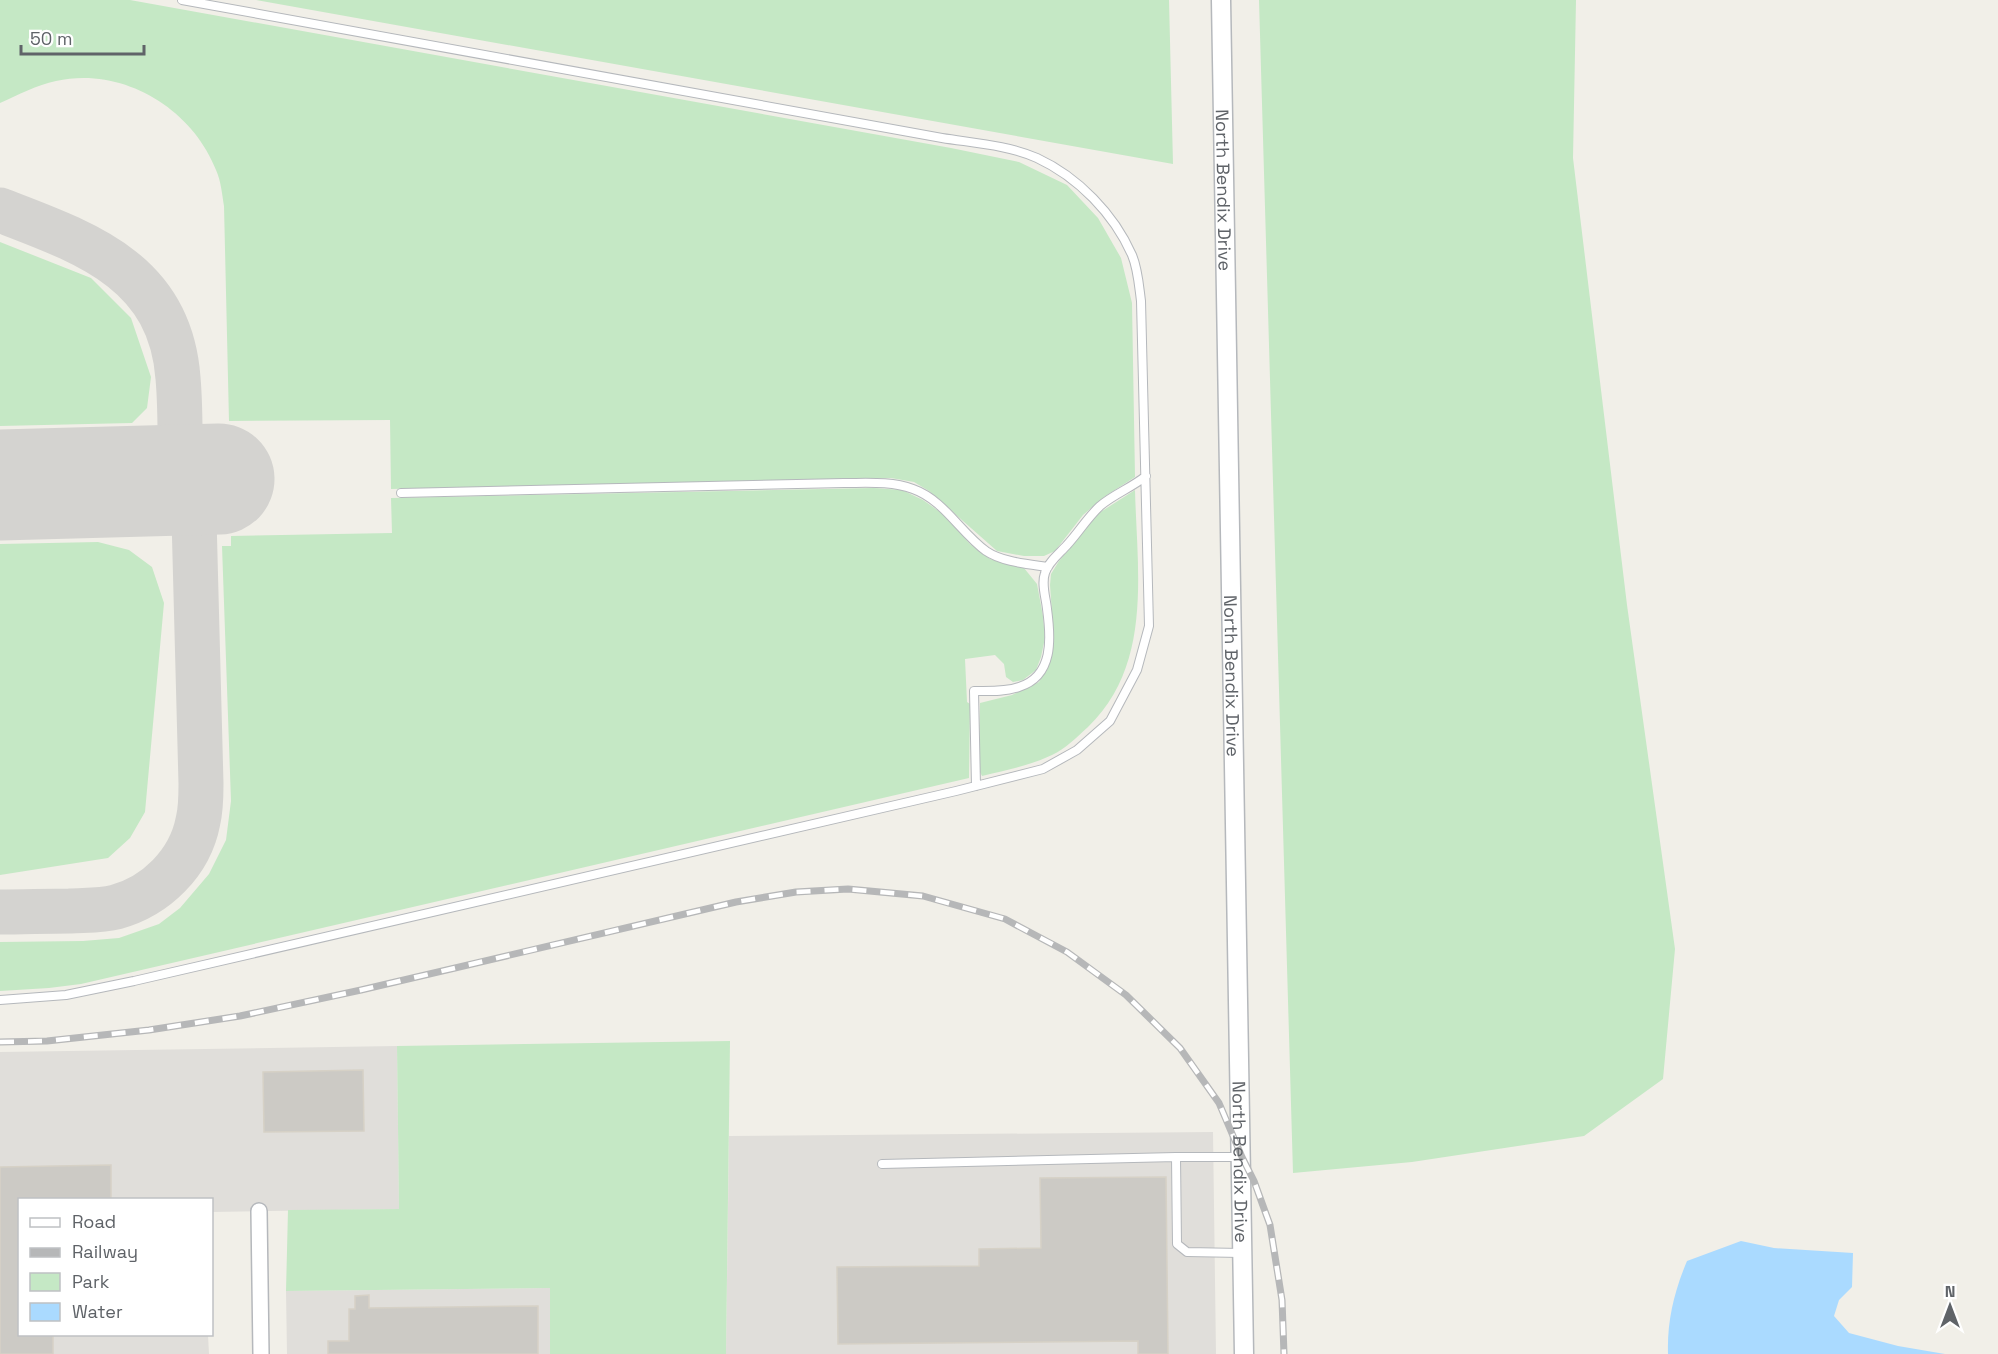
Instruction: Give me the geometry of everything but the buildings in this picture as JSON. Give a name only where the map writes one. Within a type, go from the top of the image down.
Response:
[{"type":"street","name":"North Bendix Drive","points":[[1221,0],[1244,1354]]},
{"type":"street","points":[[259,1211],[261,1354]]},
{"type":"lane","points":[[0,1000],[66,995],[134,981],[1043,769],[1077,750],[1110,721],[1137,670],[1149,626],[1141,301],[1138,278],[1132,256],[1107,212],[1073,180],[1036,158],[1003,148],[182,0]]},
{"type":"lane","points":[[976,786],[974,691],[1018,687],[1036,677],[1044,668],[1050,640],[1043,582],[1048,567],[1100,506],[1146,476]]},
{"type":"lane","points":[[401,493],[853,483],[899,485],[928,496],[988,552],[1000,557],[1048,567]]},
{"type":"lane","points":[[1176,1157],[1177,1244],[1187,1252],[1242,1253]]},
{"type":"lane","points":[[882,1164],[1242,1157]]},
{"type":"shaded area","points":[[397,1046],[399,1209],[213,1212],[213,1198],[18,1198],[18,1336],[208,1336],[209,1354],[0,1354],[0,1052]]},
{"type":"shaded area","points":[[1213,1132],[1216,1354],[726,1354],[729,1136]]},
{"type":"shaded area","points":[[550,1288],[550,1354],[287,1354],[286,1291]]},
{"type":"green space","points":[[0,0],[130,0],[1019,162],[1067,185],[1098,218],[1121,258],[1132,303],[1135,477],[1104,497],[1083,515],[1055,551],[1044,556],[1024,556],[997,551],[929,491],[914,482],[891,478],[391,489],[390,420],[229,421],[224,206],[218,174],[205,148],[190,128],[152,97],[129,86],[105,80],[81,78],[56,81],[0,103]]},
{"type":"green space","points":[[256,0],[1169,0],[1173,164]]},
{"type":"green space","points":[[1259,0],[1576,0],[1573,158],[1627,605],[1675,949],[1663,1079],[1584,1136],[1412,1162],[1293,1173]]},
{"type":"green space","points":[[0,242],[91,278],[131,318],[151,377],[147,408],[132,423],[0,426]]},
{"type":"green space","points":[[874,488],[902,490],[923,500],[943,514],[970,544],[990,559],[1024,568],[1037,584],[1045,638],[1036,670],[1023,680],[1013,682],[1006,677],[1004,664],[995,655],[965,659],[967,702],[970,704],[969,778],[81,984],[0,991],[0,942],[119,938],[159,924],[180,908],[209,874],[226,840],[231,801],[222,546],[231,546],[231,536],[392,533],[391,498]]},
{"type":"green space","points":[[1135,490],[1138,553],[1137,616],[1132,646],[1123,675],[1109,702],[1088,727],[1057,752],[1026,765],[982,776],[979,770],[980,703],[1012,695],[1039,682],[1049,664],[1054,641],[1051,574],[1099,513]]},
{"type":"green space","points":[[98,542],[129,550],[152,567],[164,603],[145,812],[130,838],[108,858],[0,875],[0,544]]},
{"type":"green space","points":[[730,1041],[726,1354],[550,1354],[550,1288],[286,1291],[288,1210],[399,1209],[397,1046]]},
{"type":"water","points":[[1741,1241],[1774,1248],[1853,1253],[1852,1287],[1839,1300],[1834,1316],[1849,1333],[1898,1346],[1945,1354],[1668,1354],[1672,1307],[1687,1261]]},
{"type":"taxiway","points":[[0,210],[92,249],[118,266],[141,287],[159,311],[172,341],[178,378],[180,480]]},
{"type":"taxiway","points":[[0,912],[93,910],[116,907],[131,902],[145,895],[169,876],[179,864],[194,836],[201,794],[193,480]]},
{"type":"runway","points":[[0,485],[219,479]]},
{"type":"railway","points":[[0,1042],[47,1041],[149,1030],[240,1016],[736,902],[796,892],[848,889],[923,896],[1005,919],[1067,952],[1126,995],[1180,1048],[1219,1103],[1254,1181],[1270,1225],[1282,1300],[1284,1354]]}]
